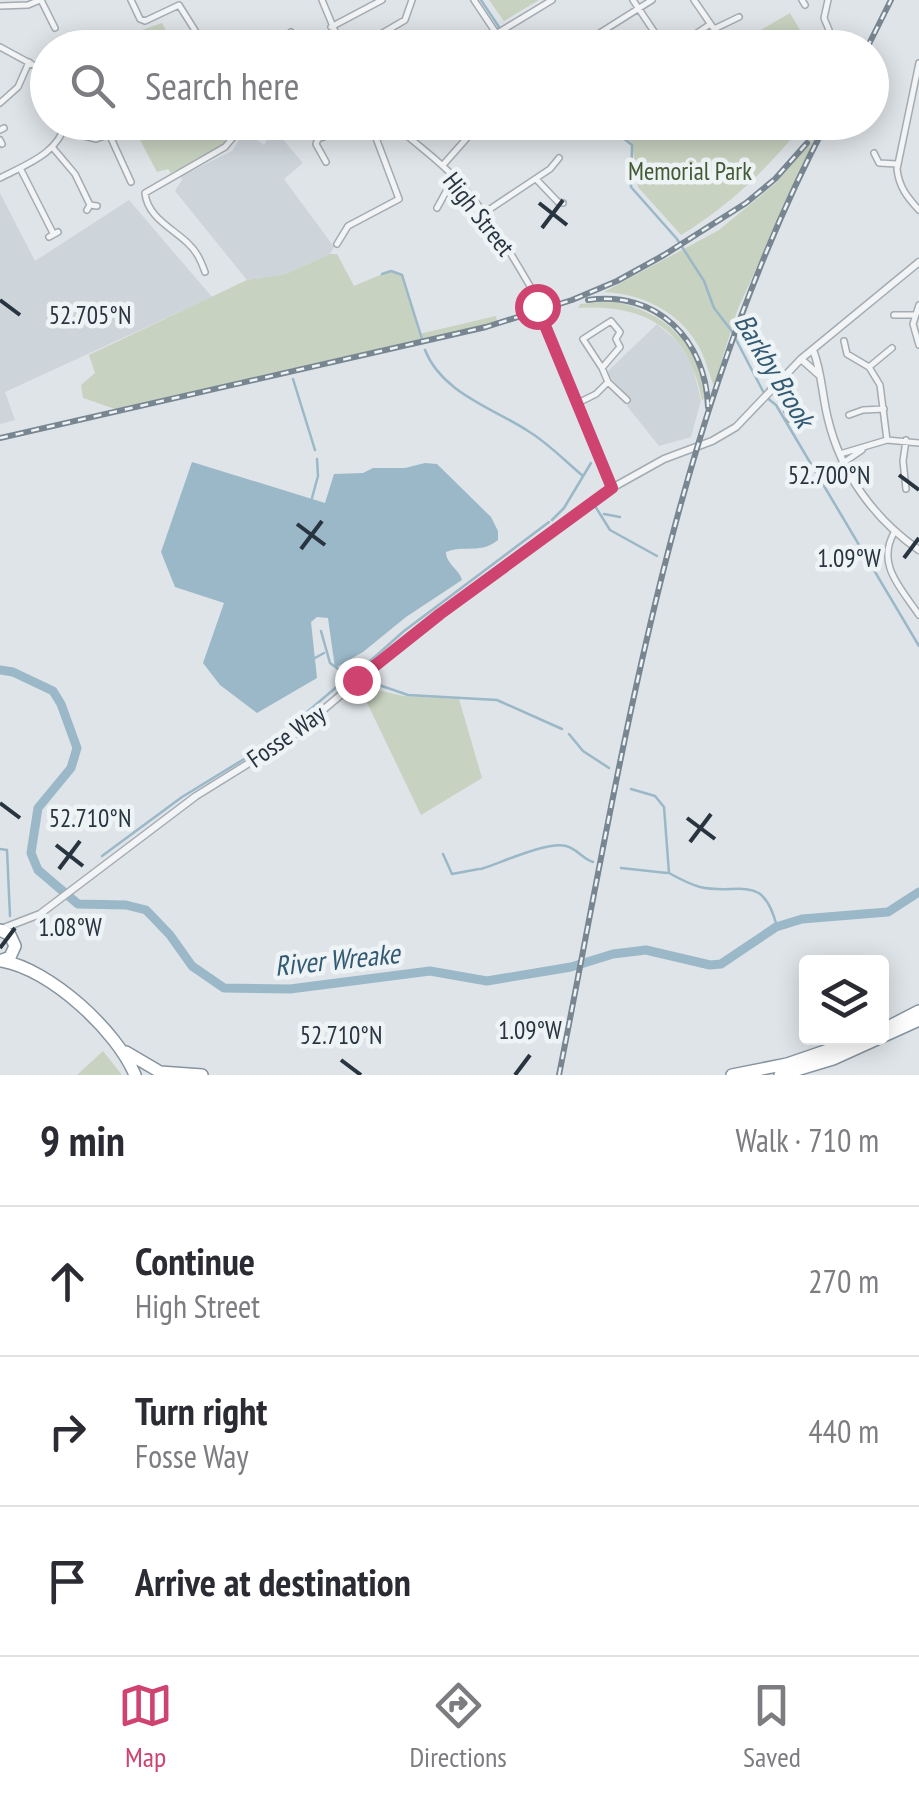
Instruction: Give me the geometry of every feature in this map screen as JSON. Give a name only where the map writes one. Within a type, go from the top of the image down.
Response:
[{"type":"highway","points":[[0,930],[10,935],[33,971],[101,1024],[122,1050],[134,1075]]},
{"type":"highway","points":[[1,961],[12,955],[14,943]]},
{"type":"highway","points":[[1,961],[33,971]]},
{"type":"highway","points":[[889,1026],[919,1011]]},
{"type":"highway","points":[[780,1075],[833,1059],[919,1020]]},
{"type":"highway","points":[[732,1075],[786,1064],[844,1045]]},
{"type":"highway","points":[[122,1050],[160,1072],[202,1075]]},
{"type":"street","points":[[0,6],[28,5],[41,0],[56,28]]},
{"type":"street","points":[[132,0],[134,17],[145,21],[180,2],[195,30]]},
{"type":"street","points":[[322,0],[333,30]]},
{"type":"street","points":[[331,26],[382,0]]},
{"type":"street","points":[[388,30],[405,20],[412,0]]},
{"type":"street","points":[[474,0],[493,30]]},
{"type":"street","points":[[503,30],[552,0]]},
{"type":"street","points":[[633,0],[654,30]]},
{"type":"street","points":[[605,30],[652,0]]},
{"type":"street","points":[[694,0],[709,25],[718,30],[739,17]]},
{"type":"street","points":[[825,28],[826,0]]},
{"type":"street","points":[[702,30],[709,25]]},
{"type":"street","points":[[0,47],[29,62],[18,86],[0,103]]},
{"type":"street","points":[[919,62],[911,89],[908,136],[898,164],[898,182],[919,210]]},
{"type":"street","points":[[0,178],[53,148],[58,140]]},
{"type":"street","points":[[112,140],[132,184]]},
{"type":"street","points":[[206,273],[198,254],[166,227],[147,202],[145,192],[168,174],[231,140]]},
{"type":"street","points":[[318,140],[316,144],[326,162]]},
{"type":"street","points":[[336,244],[348,226],[400,199],[375,140]]},
{"type":"street","name":"High Street","points":[[413,140],[457,180],[530,286],[612,488]]},
{"type":"street","points":[[443,166],[465,140]]},
{"type":"street","points":[[53,148],[74,174],[91,207]]},
{"type":"street","points":[[484,214],[536,179],[559,158]]},
{"type":"street","points":[[873,159],[885,165],[898,164]]},
{"type":"street","points":[[20,168],[53,234]]},
{"type":"street","points":[[536,179],[563,203]]},
{"type":"street","points":[[438,208],[457,180]]},
{"type":"street","points":[[912,202],[919,196]]},
{"type":"street","name":"Fosse Way","points":[[0,930],[29,921],[196,796],[300,731],[440,614],[612,488],[664,459],[725,434],[742,422],[801,359],[919,262]]},
{"type":"street","points":[[919,305],[914,316],[919,345]]},
{"type":"street","points":[[894,315],[914,316]]},
{"type":"street","points":[[602,368],[620,347],[616,339],[620,332],[611,321],[583,339],[608,382],[627,400]]},
{"type":"street","points":[[844,341],[847,354],[869,367],[880,385],[886,440]]},
{"type":"street","points":[[812,350],[843,462],[862,494],[894,532],[919,550]]},
{"type":"street","points":[[869,367],[889,352]]},
{"type":"street","points":[[840,358],[847,354]]},
{"type":"street","points":[[801,359],[820,376]]},
{"type":"street","points":[[576,404],[596,394],[608,382]]},
{"type":"street","points":[[767,392],[783,400],[790,419]]},
{"type":"street","points":[[853,411],[884,409]]},
{"type":"street","points":[[839,454],[886,440],[919,443]]},
{"type":"street","points":[[906,440],[906,489]]},
{"type":"street","points":[[843,462],[864,448]]},
{"type":"street","points":[[894,532],[885,554],[888,568],[919,615]]},
{"type":"street","name":"Fosse Way","points":[[14,943],[29,921]]},
{"type":"shaded area","points":[[239,140],[257,140],[264,145],[267,140],[283,140],[303,163],[284,179],[334,247],[330,254],[286,274],[247,280],[175,191],[181,176],[232,151]]},
{"type":"shaded area","points":[[0,193],[35,261],[129,200],[212,297],[5,392],[15,420],[0,424]]},
{"type":"shaded area","points":[[657,324],[677,341],[692,364],[701,400],[691,437],[659,446],[627,406],[631,399],[606,373]]},
{"type":"green space","points":[[489,0],[539,0],[504,21]]},
{"type":"green space","points":[[790,13],[800,30],[760,30]]},
{"type":"green space","points":[[162,23],[166,30],[142,30]]},
{"type":"green space","points":[[140,140],[226,140],[171,173],[168,169],[157,172]]},
{"type":"green space","name":"Memorial Park","points":[[628,140],[790,140],[743,189],[681,235],[638,187]]},
{"type":"green space","points":[[809,140],[814,140],[737,311],[714,386],[699,347],[682,324],[646,301],[604,292],[719,230],[776,183]]},
{"type":"green space","points":[[337,254],[354,286],[392,270],[403,274],[419,334],[496,316],[497,322],[115,409],[83,398],[81,385],[95,373],[89,355],[247,280],[286,274]]},
{"type":"green space","points":[[612,301],[648,313],[676,333],[695,361],[705,398],[702,400],[687,356],[661,326],[625,311],[578,308],[580,304]]},
{"type":"green space","points":[[359,686],[404,696],[459,699],[482,778],[421,815]]},
{"type":"green space","points":[[103,1051],[122,1075],[77,1075]]},
{"type":"water","points":[[192,462],[325,503],[334,474],[437,464],[491,517],[498,540],[485,547],[446,552],[462,580],[335,668],[328,618],[317,617],[311,622],[317,678],[257,713],[220,685],[203,663],[224,603],[175,587],[161,552]]},
{"type":"waterway","name":"Barkby Brook","points":[[481,0],[501,30]]},
{"type":"waterway","name":"Barkby Brook","points":[[626,140],[632,145],[631,187],[677,239],[704,281],[714,308],[731,330],[766,397],[776,405],[919,646]]},
{"type":"waterway","points":[[382,274],[391,271],[402,275],[422,339]]},
{"type":"waterway","points":[[425,350],[443,378],[535,436],[583,476]]},
{"type":"waterway","points":[[293,379],[315,450]]},
{"type":"waterway","points":[[312,498],[318,476],[317,459]]},
{"type":"waterway","points":[[552,520],[564,508],[591,463]]},
{"type":"waterway","points":[[595,506],[610,530],[657,556]]},
{"type":"waterway","points":[[604,514],[620,517]]},
{"type":"waterway","points":[[351,678],[404,631],[549,522]]},
{"type":"waterway","points":[[321,631],[330,663],[367,690],[379,685],[408,695],[497,700],[562,729]]},
{"type":"waterway","points":[[315,658],[324,653]]},
{"type":"waterway","name":"River Wreake","points":[[0,670],[53,691],[77,748],[71,768],[38,808],[31,853],[38,870],[78,904],[126,905],[146,910],[192,966],[224,988],[290,989],[430,971],[487,981],[646,950],[710,965],[721,964],[776,927],[802,919],[888,912],[919,892]]},
{"type":"waterway","points":[[102,856],[182,797],[272,742],[347,678]]},
{"type":"waterway","points":[[569,734],[583,751],[609,768]]},
{"type":"waterway","points":[[631,789],[655,796],[664,807],[669,873],[700,887],[757,892],[765,898],[777,927]]},
{"type":"waterway","points":[[481,869],[558,845],[570,847],[593,862]]},
{"type":"waterway","points":[[0,849],[7,850],[10,916]]},
{"type":"waterway","points":[[443,854],[452,874],[479,869]]},
{"type":"waterway","points":[[621,868],[667,873]]},
{"type":"railway","points":[[876,30],[891,0]]},
{"type":"railway","points":[[559,1075],[631,710],[691,468],[729,350],[774,234],[818,140]]},
{"type":"railway","points":[[0,438],[486,327],[572,300],[664,255],[746,203],[775,179],[807,143]]},
{"type":"railway","points":[[588,300],[636,303],[673,325],[698,361],[708,407]]},
{"type":"route","points":[[357,680],[612,488],[537,306]]}]
